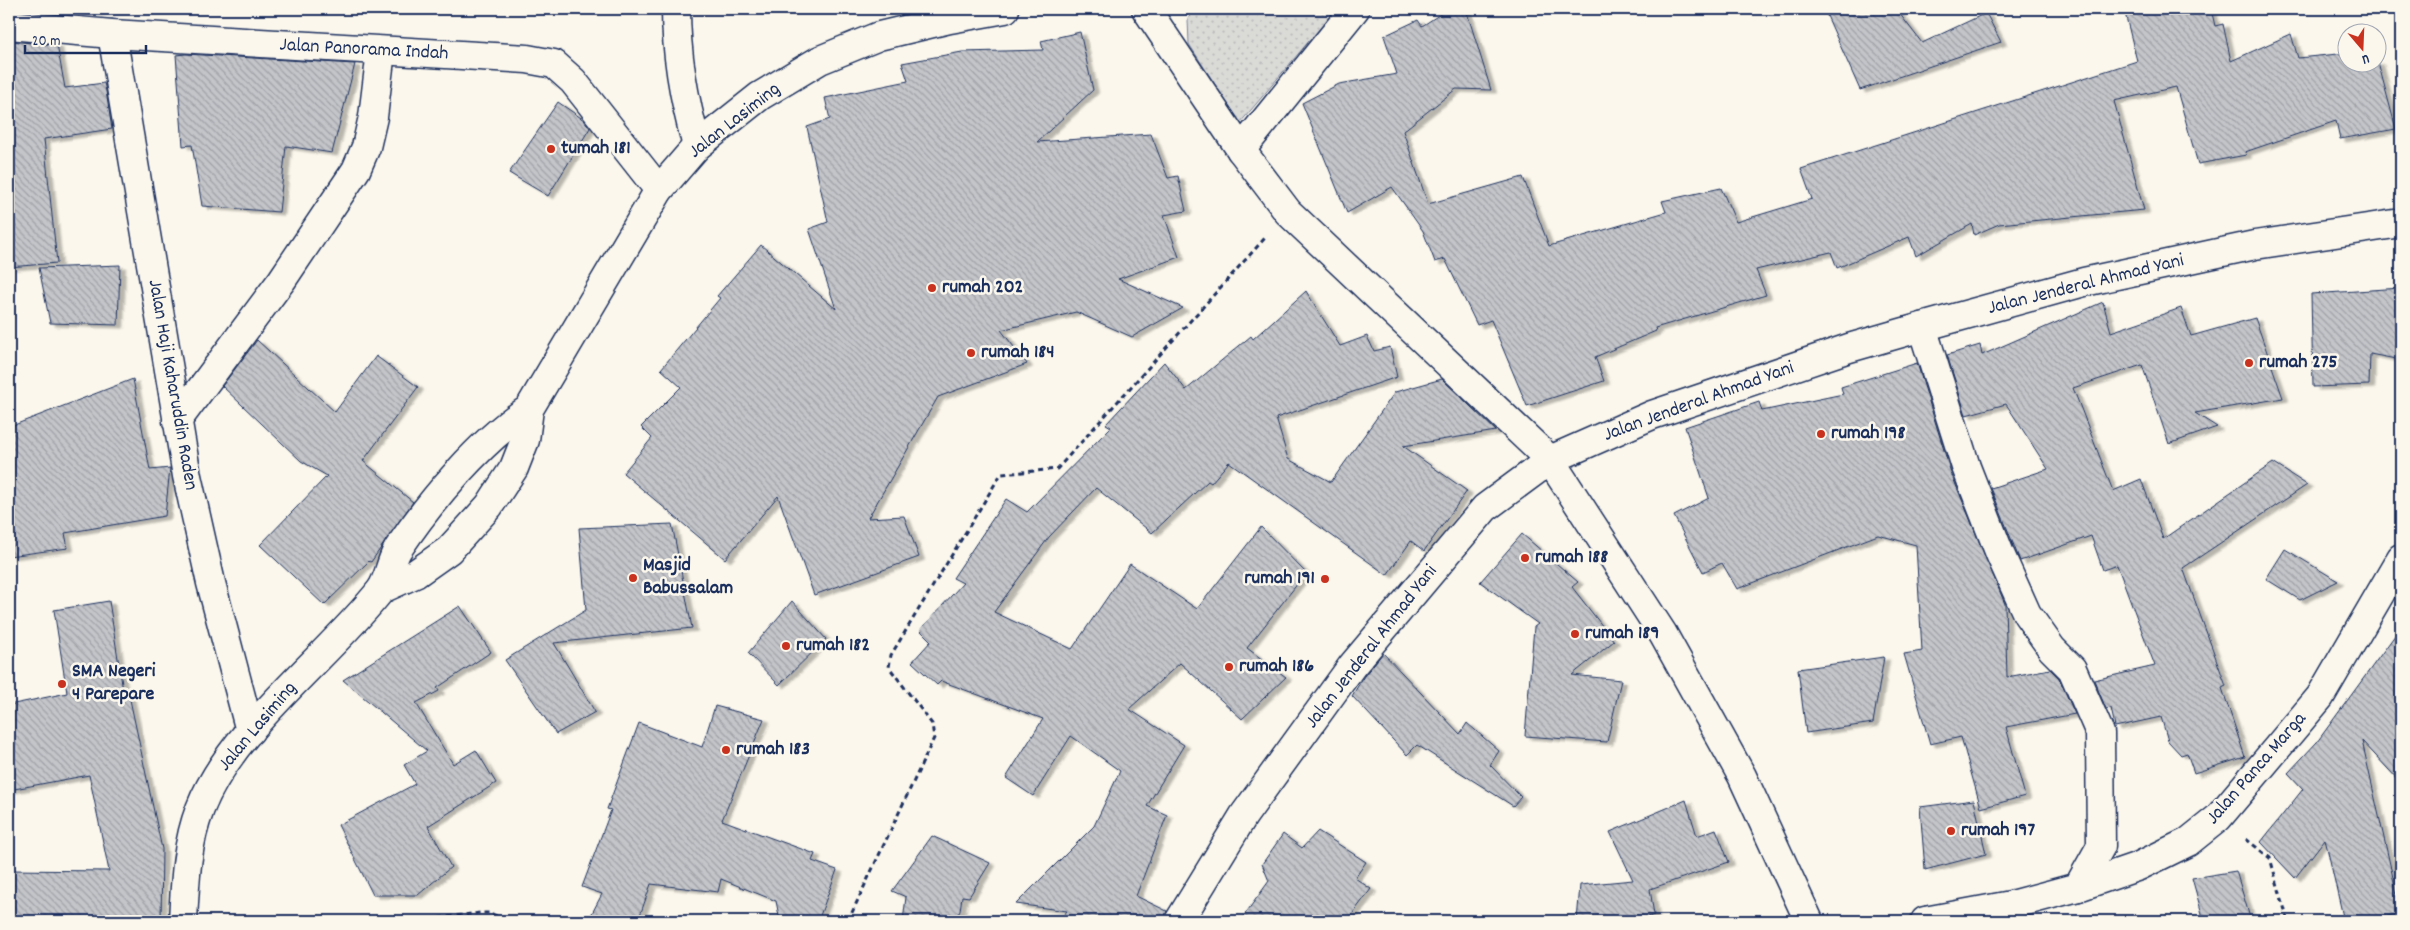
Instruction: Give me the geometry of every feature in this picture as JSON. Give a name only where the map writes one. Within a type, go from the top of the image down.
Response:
[{"type":"main road","points":[[676,9],[678,59],[682,92],[697,146]]},
{"type":"main road","name":"Jalan Lasiming","points":[[382,589],[415,574],[449,550],[489,506],[514,468],[526,440],[529,409],[659,190],[697,146],[760,96],[820,60],[879,36],[950,18],[1005,9]]},
{"type":"main road","points":[[1146,9],[1241,150],[1288,212],[1550,460],[1667,642],[1742,776],[1809,921]]},
{"type":"main road","points":[[1241,150],[1355,9]]},
{"type":"main road","name":"Jalan Panorama Indah","points":[[9,25],[112,34],[527,59],[554,64],[574,81],[659,190]]},
{"type":"main road","name":"Jalan Haji Kaharuddin Raden","points":[[112,34],[187,476],[211,582],[250,731]]},
{"type":"main road","points":[[177,421],[282,280],[356,170],[366,147],[373,117],[382,51]]},
{"type":"main road","name":"Jalan Jenderal Ahmad Yani","points":[[1179,921],[1244,815],[1352,666],[1486,508],[1550,460],[1652,415],[1849,348],[1922,327],[2084,282],[2255,245],[2401,223]]},
{"type":"main road","points":[[1922,327],[1966,467],[2000,554],[2027,614],[2052,649],[2072,669],[2100,733],[2101,846],[2078,887]]},
{"type":"main road","name":"Jalan Lasiming","points":[[183,921],[188,856],[200,809],[219,773],[250,731],[382,589],[396,553],[422,516],[475,454],[508,423],[529,409]]},
{"type":"main road","name":"Jalan Panca Marga","points":[[1925,921],[2012,905],[2078,887],[2139,866],[2188,842],[2218,818],[2320,697],[2401,558]]},
{"type":"path","points":[[848,921],[934,738],[932,724],[889,667],[891,655],[1001,474],[1057,469],[1288,212]]},
{"type":"path","points":[[2218,818],[2270,858],[2288,921]]},
{"type":"path","points":[[412,921],[490,913],[508,921]]},
{"type":"shaded area","points":[[1194,9],[1336,9],[1240,123],[1189,44],[1188,19]]},
{"type":"building","points":[[1448,9],[1466,9],[1491,90],[1456,89],[1403,131],[1428,204],[1523,177],[1549,246],[1666,212],[1662,201],[1721,188],[1736,222],[1812,199],[1801,169],[2137,61],[2124,9],[2211,9],[2215,26],[2223,24],[2231,61],[2291,34],[2298,58],[2338,54],[2338,72],[2381,72],[2396,129],[2340,139],[2336,121],[2245,152],[2246,155],[2198,164],[2176,87],[2114,101],[2144,210],[1999,224],[1974,235],[1972,224],[1916,256],[1909,237],[1837,268],[1831,252],[1756,270],[1766,295],[1655,328],[1656,331],[1595,357],[1604,381],[1527,406],[1491,320],[1477,325],[1445,259],[1435,262],[1423,231],[1392,187],[1347,213],[1302,103],[1339,84],[1397,74],[1384,36],[1418,20],[1422,26]]},
{"type":"building","points":[[1824,9],[1896,9],[1922,43],[1986,13],[2001,42],[1860,90]]},
{"type":"building","points":[[1080,32],[1093,90],[1037,142],[1151,134],[1168,178],[1178,176],[1186,211],[1164,215],[1179,257],[1118,279],[1183,308],[1132,337],[1076,312],[1001,330],[1027,364],[938,397],[868,518],[904,516],[919,557],[814,595],[778,496],[725,559],[623,473],[652,438],[641,427],[681,387],[661,369],[720,298],[717,296],[761,245],[836,309],[809,229],[828,222],[807,127],[830,119],[825,98],[908,81],[902,63],[962,52],[1043,50],[1041,41]]},
{"type":"building","points":[[9,41],[57,45],[65,88],[104,83],[106,91],[112,129],[44,139],[57,263],[9,267]]},
{"type":"building","points":[[186,54],[355,64],[332,153],[286,146],[279,212],[202,206],[192,145],[183,146],[176,55]]},
{"type":"building","name":"tumah 181","points":[[558,102],[584,120],[590,128],[548,196],[509,173]]},
{"type":"building","points":[[120,265],[118,325],[50,323],[39,268]]},
{"type":"building","points":[[2401,288],[2401,360],[2370,354],[2369,385],[2313,387],[2311,294]]},
{"type":"building","points":[[1306,291],[1340,346],[1367,336],[1374,351],[1390,347],[1397,377],[1276,418],[1288,459],[1331,482],[1395,392],[1442,379],[1496,431],[1403,446],[1467,491],[1424,551],[1411,541],[1387,575],[1229,462],[1211,483],[1208,481],[1152,533],[1096,488],[1049,537],[994,612],[1072,649],[1130,564],[1197,609],[1261,527],[1306,573],[1247,648],[1286,677],[1242,719],[1180,663],[1129,709],[1184,745],[1147,806],[1167,815],[1136,896],[1167,911],[1163,921],[1059,921],[1067,911],[1016,904],[1094,826],[1120,771],[1071,736],[1033,796],[1006,778],[1043,719],[941,681],[937,685],[912,662],[931,641],[920,630],[963,583],[953,578],[1006,499],[1027,512],[1111,427],[1106,424],[1164,362],[1186,390],[1251,336],[1253,339]]},
{"type":"building","points":[[2103,302],[2111,332],[2181,308],[2191,336],[2255,318],[2283,398],[2195,413],[2217,427],[2169,444],[2142,365],[2073,388],[2113,491],[2141,479],[2163,539],[2273,463],[2307,485],[2183,568],[2226,686],[2222,688],[2245,757],[2194,773],[2187,753],[2181,755],[2168,741],[2161,717],[2115,727],[2111,708],[2106,709],[2094,680],[2155,666],[2117,565],[2103,570],[2091,536],[2020,561],[1991,488],[2048,469],[2006,404],[1966,415],[1947,355],[1980,345],[1982,355]]},
{"type":"building","points":[[257,340],[335,412],[376,356],[418,387],[363,461],[413,502],[371,562],[369,561],[324,605],[260,545],[327,476],[301,461],[222,386]]},
{"type":"building","points":[[1917,363],[1951,473],[2005,604],[2007,677],[2050,669],[2059,678],[2075,714],[2006,727],[2025,796],[1981,808],[1961,737],[1930,744],[1904,654],[1922,651],[1916,545],[1878,535],[1737,589],[1722,563],[1703,572],[1674,516],[1709,498],[1685,427],[1759,402],[1762,411],[1843,394],[1841,387]]},
{"type":"building","points":[[133,379],[150,470],[170,468],[165,516],[65,533],[68,548],[9,556],[9,427]]},
{"type":"building","name":"Masjid Babussalam","points":[[672,524],[692,628],[554,643],[595,712],[556,734],[505,660],[586,610],[579,528]]},
{"type":"building","points":[[1522,534],[1578,582],[1572,587],[1614,641],[1572,675],[1621,680],[1607,742],[1525,736],[1534,627],[1538,624],[1480,582]]},
{"type":"building","points":[[2285,549],[2338,581],[2300,600],[2266,579]]},
{"type":"building","points":[[109,601],[124,697],[129,695],[162,849],[161,921],[9,921],[9,870],[109,871],[89,775],[9,790],[9,705],[67,693],[54,610]]},
{"type":"building","name":"rumah 182","points":[[792,601],[826,639],[779,685],[748,653]]},
{"type":"building","points":[[460,606],[491,652],[437,688],[439,691],[416,703],[453,764],[476,750],[496,783],[428,826],[451,867],[418,895],[373,895],[338,825],[415,784],[404,765],[427,751],[343,680]]},
{"type":"building","points":[[2401,627],[2401,783],[2362,741],[2401,913],[2365,921],[2344,921],[2325,839],[2295,878],[2261,842],[2303,789],[2288,773],[2317,742]]},
{"type":"building","points":[[1383,653],[1460,734],[1467,723],[1499,751],[1490,765],[1521,797],[1513,806],[1417,745],[1407,755],[1352,696],[1364,676]]},
{"type":"building","points":[[1884,657],[1873,723],[1806,733],[1798,669]]},
{"type":"building","points":[[715,706],[764,719],[722,820],[815,854],[812,861],[837,870],[818,921],[780,921],[776,901],[721,879],[718,892],[651,884],[638,921],[588,921],[602,894],[582,887],[611,810],[607,809],[639,723],[702,747]]},
{"type":"building","points":[[1686,800],[1697,836],[1716,829],[1729,862],[1650,889],[1654,915],[1636,921],[1577,921],[1580,885],[1633,880],[1610,832]]},
{"type":"building","name":"rumah 197","points":[[1974,800],[1986,854],[1925,870],[1920,807]]},
{"type":"building","points":[[1318,831],[1366,862],[1355,878],[1371,889],[1347,921],[1240,921],[1269,881],[1262,864],[1283,834],[1302,848]]},
{"type":"building","points":[[932,836],[990,863],[969,897],[962,896],[960,911],[954,921],[903,921],[906,897],[892,891]]},
{"type":"building","points":[[2236,871],[2251,921],[2204,921],[2192,878]]},
{"type":"place","name":"tumah 181","points":[[551,149]]},
{"type":"place","name":"rumah 202","points":[[932,288]]},
{"type":"place","name":"rumah 184","points":[[971,353]]},
{"type":"place","name":"rumah 275","points":[[2249,363]]},
{"type":"place","name":"rumah 198","points":[[1821,434]]},
{"type":"place","name":"rumah 188","points":[[1525,558]]},
{"type":"place","name":"Masjid Babussalam","points":[[633,578]]},
{"type":"place","name":"rumah 191","points":[[1325,579]]},
{"type":"place","name":"rumah 189","points":[[1575,634]]},
{"type":"place","name":"rumah 182","points":[[786,646]]},
{"type":"place","name":"rumah 186","points":[[1229,667]]},
{"type":"place","name":"SMA Negeri 4 Parepare","points":[[62,684]]},
{"type":"place","name":"rumah 183","points":[[726,750]]},
{"type":"place","name":"rumah 197","points":[[1951,831]]}]
